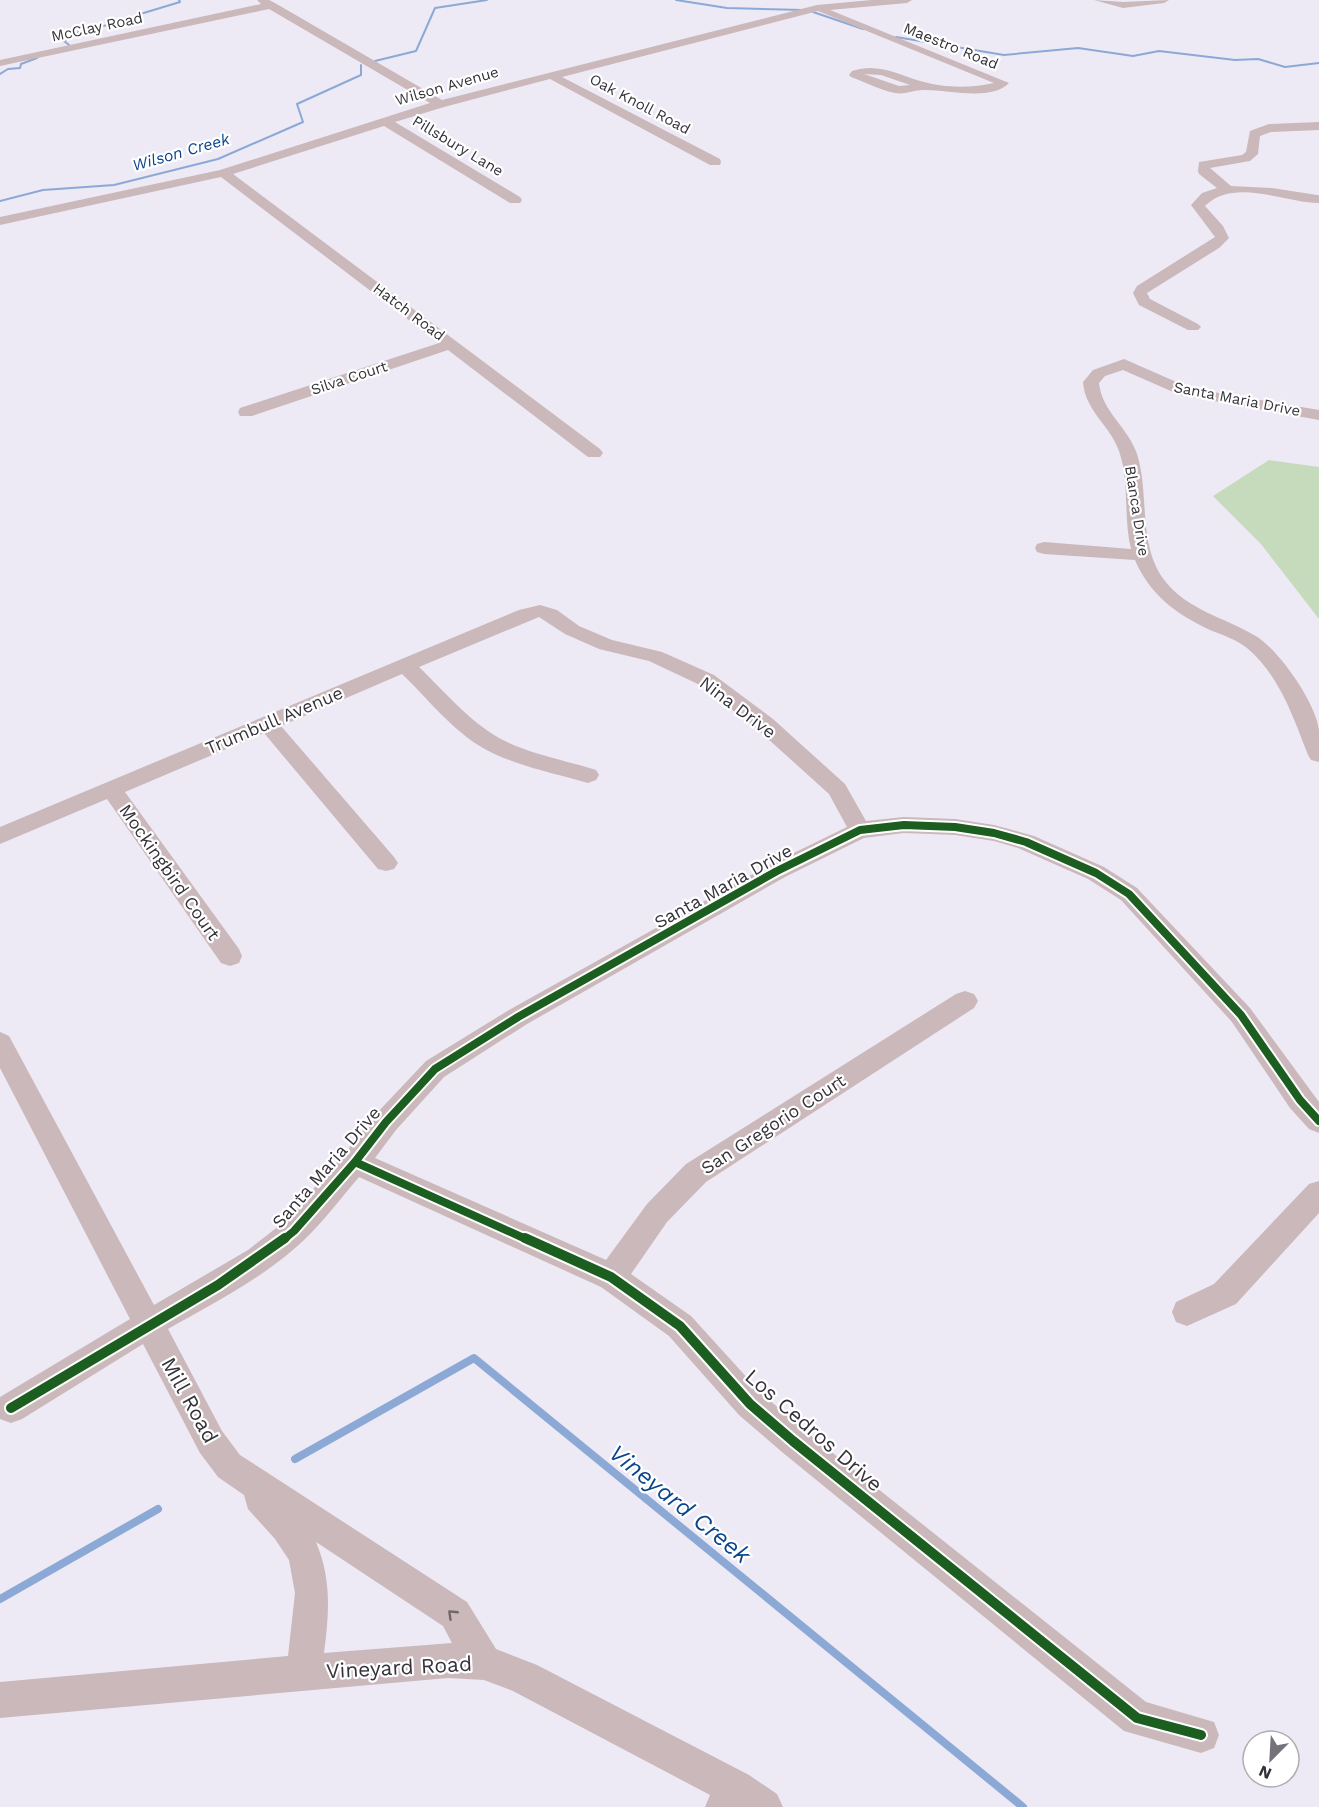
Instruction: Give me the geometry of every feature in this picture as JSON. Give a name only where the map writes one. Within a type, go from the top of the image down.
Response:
[{"type":"street","points":[[799,0],[817,9]]},
{"type":"street","name":"Wilson Avenue","points":[[0,221],[223,172],[440,104],[817,9],[907,0]]},
{"type":"street","points":[[1099,0],[1123,5],[1164,0]]},
{"type":"street","points":[[266,3],[440,104]]},
{"type":"street","name":"McClay Road","points":[[0,63],[266,3]]},
{"type":"street","name":"Maestro Road","points":[[817,9],[1002,82],[995,87],[956,89],[927,86],[878,71],[861,70],[855,75],[898,90],[927,86]]},
{"type":"street","name":"Oak Knoll Road","points":[[550,75],[715,162]]},
{"type":"street","name":"Pillsbury Lane","points":[[384,121],[515,200]]},
{"type":"street","points":[[1228,190],[1204,171],[1204,165],[1246,158],[1252,154],[1254,134],[1269,128],[1319,126]]},
{"type":"street","name":"Hatch Road","points":[[223,172],[594,453]]},
{"type":"street","points":[[1193,327],[1144,302],[1140,293],[1142,289],[1219,241],[1221,233],[1201,212],[1198,204],[1202,198],[1210,193],[1248,190],[1318,199]]},
{"type":"street","name":"Silva Court","points":[[246,412],[452,344]]},
{"type":"street","name":"Santa Maria Drive","points":[[1124,364],[1186,392],[1319,415]]},
{"type":"street","name":"Blanca Drive","points":[[1124,364],[1099,373],[1091,382],[1090,395],[1123,441],[1129,454],[1142,555],[1159,586],[1175,603],[1196,616],[1251,641],[1266,653],[1284,675],[1317,747]]},
{"type":"street","points":[[1044,548],[1142,555]]},
{"type":"street","name":"Trumbull Avenue","points":[[0,836],[526,614],[540,611],[550,614]]},
{"type":"street","name":"Nina Drive","points":[[550,614],[572,630],[598,641],[655,656],[707,680],[765,724],[837,789],[860,830]]},
{"type":"street","points":[[405,665],[473,731],[491,742],[527,758],[588,775]]},
{"type":"street","points":[[267,723],[386,863]]},
{"type":"street","name":"Mockingbird Court","points":[[111,788],[230,956]]},
{"type":"street","name":"Santa Maria Drive","points":[[11,1408],[218,1285],[258,1259],[294,1231],[355,1162],[386,1122],[435,1069],[518,1017],[777,872],[860,830],[904,825],[955,827],[994,833],[1060,855],[1104,878],[1129,894],[1241,1015],[1300,1100],[1319,1121]]},
{"type":"street","name":"San Gregorio Court","points":[[611,1278],[657,1213],[696,1173],[964,1001]]},
{"type":"street","name":"Mill Road","points":[[0,1043],[211,1442],[230,1466],[454,1614],[484,1662]]},
{"type":"street","name":"Los Cedros Drive","points":[[355,1162],[611,1278],[680,1326],[750,1404],[793,1441],[1137,1718],[1201,1735]]},
{"type":"street","points":[[1187,1312],[1225,1294],[1319,1194]]},
{"type":"street","points":[[230,1466],[287,1526],[303,1550],[313,1586],[304,1672]]},
{"type":"street","name":"Vineyard Road","points":[[0,1700],[448,1660],[484,1662],[524,1678],[741,1801]]},
{"type":"green space","points":[[1269,460],[1319,467],[1319,619],[1261,544],[1213,496]]},
{"type":"waterway","points":[[131,20],[137,15],[180,2],[179,0]]},
{"type":"waterway","name":"Wilson Creek","points":[[375,61],[416,51],[435,8],[487,0]]},
{"type":"waterway","points":[[676,0],[727,8],[803,10]]},
{"type":"waterway","points":[[813,12],[863,29]]},
{"type":"waterway","points":[[69,45],[64,41],[83,29],[122,23]]},
{"type":"waterway","points":[[896,37],[1004,55],[1078,48],[1133,56],[1159,51],[1235,60],[1258,59],[1285,67],[1319,63]]},
{"type":"waterway","points":[[0,74],[8,69],[20,68],[21,64],[37,58]]},
{"type":"waterway","name":"Wilson Creek","points":[[0,201],[43,190],[114,185],[218,159],[303,122],[297,104],[361,75],[361,65]]},
{"type":"waterway","name":"Vineyard Creek","points":[[295,1459],[474,1358],[1023,1807]]},
{"type":"waterway","name":"Vineyard Creek","points":[[0,1599],[158,1509]]},
{"type":"cycle path","points":[[11,1408],[218,1285],[258,1259],[294,1231],[355,1162],[386,1122],[435,1069],[518,1017],[777,871],[860,830],[904,825],[955,827],[994,833],[1026,842],[1096,873],[1129,894],[1241,1015],[1300,1100],[1319,1121]]},
{"type":"cycle path","points":[[355,1162],[611,1277],[680,1326],[750,1404],[793,1441],[1137,1718],[1201,1735]]}]
